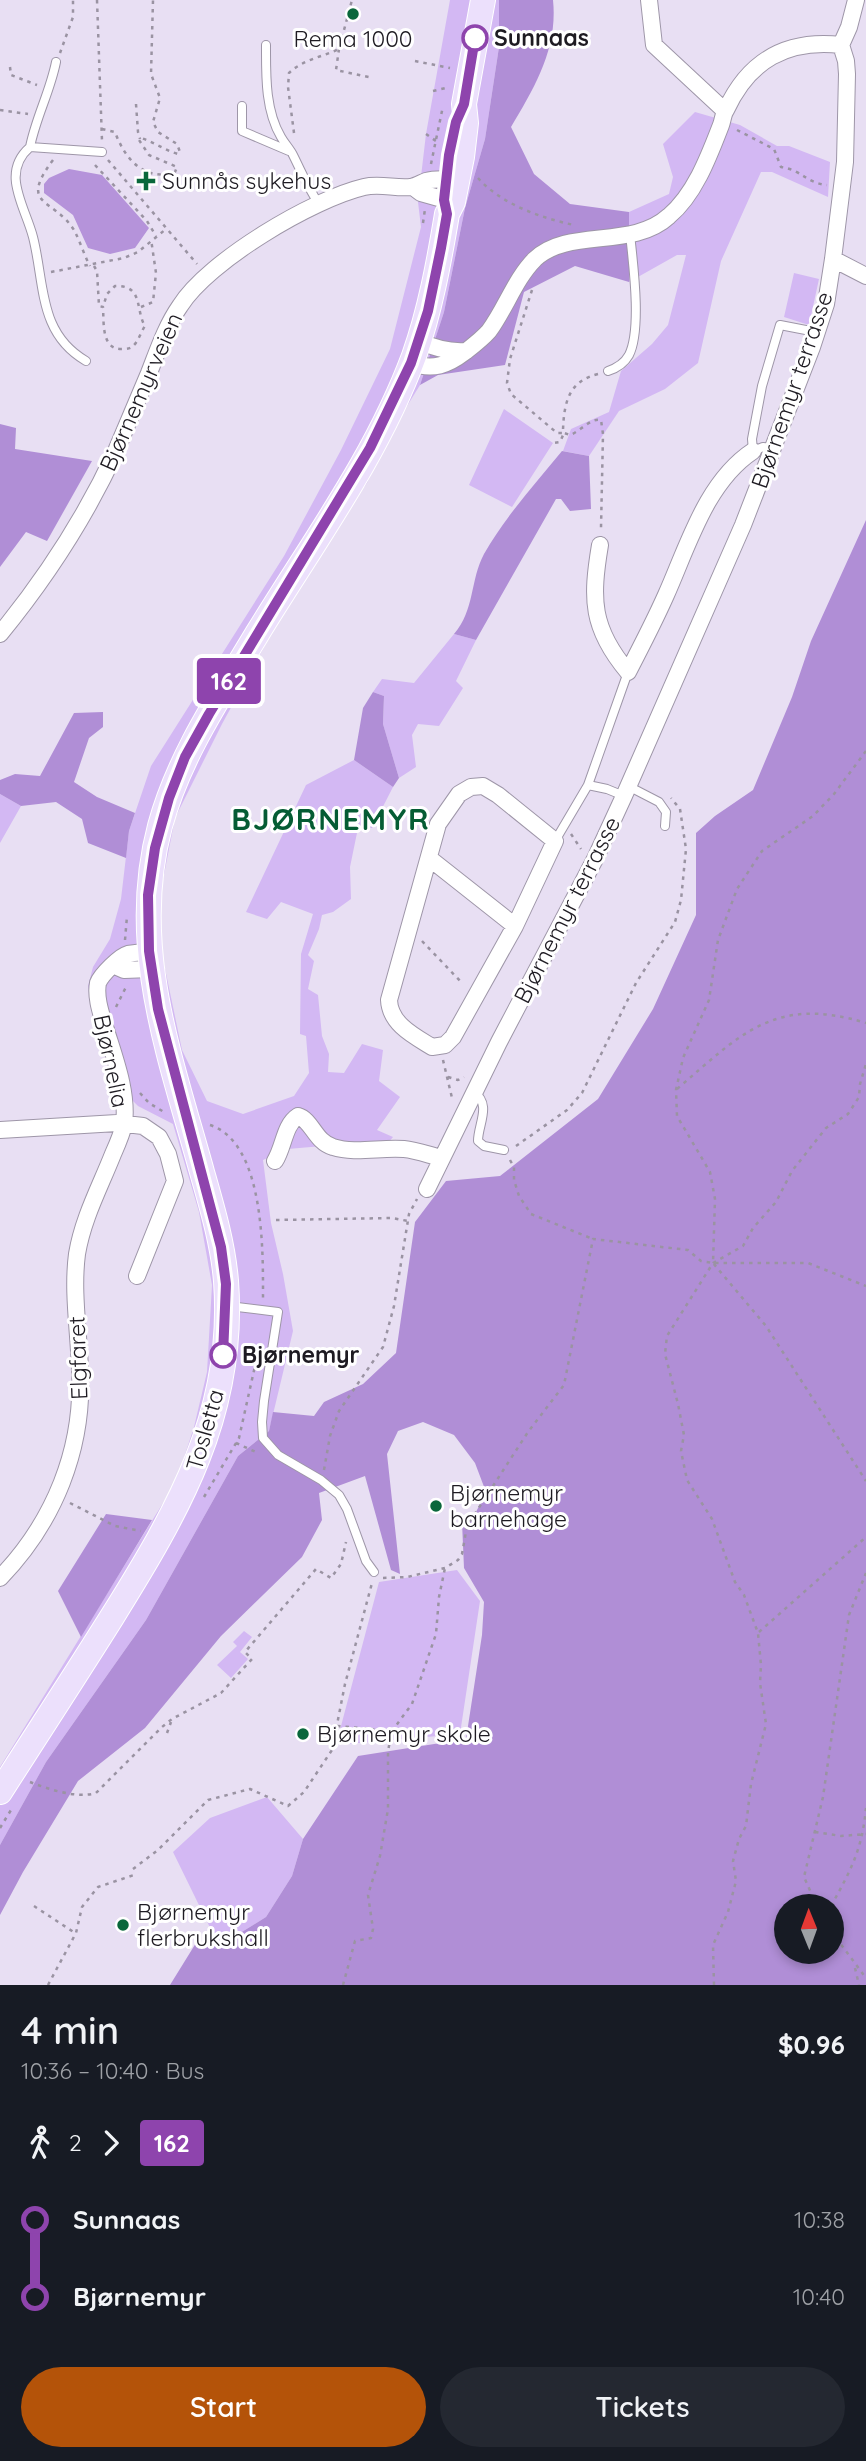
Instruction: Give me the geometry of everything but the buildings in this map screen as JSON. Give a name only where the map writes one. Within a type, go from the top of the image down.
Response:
[{"type":"main road","name":"Tosletta","points":[[0,1792],[161,1537],[184,1494],[205,1440],[219,1384],[226,1306],[224,1267],[216,1223],[164,1033],[150,960],[149,880],[161,822],[177,776],[209,714],[366,457],[415,352],[434,284],[466,123],[455,96],[483,0]]},
{"type":"street","points":[[649,0],[654,45],[723,117]]},
{"type":"street","points":[[466,351],[452,352],[432,347],[415,352],[429,366],[452,362],[466,351],[487,332],[534,260],[554,247],[615,238],[666,219],[681,205],[697,178],[723,117],[748,76],[774,54],[809,44],[841,45],[856,0]]},
{"type":"street","name":"Bjørnemyr terrasse","points":[[427,1189],[474,1092],[595,859],[626,791],[743,526],[816,332],[826,304],[845,162],[847,74],[841,45]]},
{"type":"street","name":"Bjørnemyrveien","points":[[0,634],[20,610],[90,501],[115,453],[169,324],[179,307],[206,275],[236,251],[319,204],[366,186],[413,187],[428,180],[453,191]]},
{"type":"street","points":[[833,259],[866,276]]},
{"type":"street","points":[[600,545],[594,585],[595,609],[612,651],[628,672],[715,490],[732,467],[753,451]]},
{"type":"street","points":[[477,786],[483,786],[498,795],[555,841],[515,926],[477,995],[453,1037],[439,1047],[430,1046],[400,1025],[391,1015],[389,1000],[429,858],[438,824],[448,808],[464,790],[477,786]]},
{"type":"street","points":[[429,858],[515,926]]},
{"type":"street","name":"Bjørnelia","points":[[0,1130],[124,1124],[121,1082],[98,991],[106,971],[115,966],[124,970],[150,960]]},
{"type":"street","points":[[275,1160],[282,1149],[291,1121],[298,1116],[303,1117],[319,1139],[332,1147],[402,1149],[441,1158]]},
{"type":"street","points":[[124,1124],[143,1126],[159,1137],[168,1154],[175,1181],[137,1276]]},
{"type":"street","name":"Elgfaret","points":[[0,1578],[36,1536],[58,1497],[72,1451],[81,1374],[76,1303],[77,1254],[91,1205],[124,1124]]},
{"type":"lane","points":[[266,45],[268,93],[274,119],[281,137],[292,152],[306,184],[319,204]]},
{"type":"lane","points":[[57,62],[30,147],[17,163],[14,176],[33,236],[48,315],[55,331],[71,352],[86,361]]},
{"type":"lane","points":[[242,106],[242,131],[292,152]]},
{"type":"lane","points":[[30,147],[102,152]]},
{"type":"lane","points":[[608,371],[622,364],[627,358],[634,336],[635,283],[630,234]]},
{"type":"lane","points":[[773,448],[763,447],[753,451],[752,439],[762,386],[780,325],[816,332]]},
{"type":"lane","points":[[555,841],[589,785],[628,672]]},
{"type":"lane","points":[[589,785],[649,795],[664,808],[665,826]]},
{"type":"lane","points":[[474,1092],[483,1102],[484,1116],[478,1141],[484,1146],[504,1150]]},
{"type":"lane","points":[[226,1306],[278,1312],[264,1401],[264,1438],[278,1455],[321,1479],[344,1502],[366,1561],[374,1572]]},
{"type":"path","points":[[57,62],[73,17],[73,0]]},
{"type":"path","points":[[97,0],[102,152],[206,275]]},
{"type":"path","points":[[140,139],[165,151],[178,154],[180,152],[177,144],[158,132],[153,122],[160,97],[151,74],[153,0]]},
{"type":"path","points":[[352,0],[336,70],[373,78]]},
{"type":"path","points":[[292,152],[295,128],[288,87],[289,73],[299,63],[312,61],[339,48]]},
{"type":"path","points":[[415,61],[450,68]]},
{"type":"path","points":[[10,67],[11,75],[50,89]]},
{"type":"path","points":[[433,91],[455,96]]},
{"type":"path","points":[[102,129],[115,132],[134,166],[156,175],[175,172],[177,167],[149,155],[143,149],[138,132],[136,104]]},
{"type":"path","points":[[0,110],[38,116]]},
{"type":"path","points":[[723,117],[774,149],[781,167],[797,169],[812,183],[841,187]]},
{"type":"path","points":[[426,134],[436,141]]},
{"type":"path","points":[[59,158],[56,157],[44,172],[37,191],[41,199],[74,230],[97,271],[99,306],[103,307]]},
{"type":"path","points":[[86,163],[97,165],[147,221],[156,236]]},
{"type":"path","points":[[453,191],[482,184],[511,202],[545,217],[575,226]]},
{"type":"path","points":[[39,274],[92,266],[138,252],[166,229]]},
{"type":"path","points":[[141,307],[153,302],[156,273],[151,239]]},
{"type":"path","points":[[525,272],[534,284],[510,359],[507,383],[511,394],[557,433],[570,435],[597,419],[602,423],[600,545]]},
{"type":"path","points":[[114,286],[131,289],[141,307],[141,321],[145,326],[135,344],[124,349],[115,349],[109,345],[105,337],[103,307],[114,286]]},
{"type":"path","points":[[553,443],[559,442],[564,433],[563,425],[574,385],[587,376],[608,371]]},
{"type":"path","points":[[866,751],[834,794],[813,816],[762,851],[737,889],[718,940],[709,1000],[683,1058],[676,1090],[677,1116],[710,1172],[715,1199],[713,1263],[766,1326],[866,1481]]},
{"type":"path","points":[[649,795],[659,792],[675,800],[683,821],[687,849],[679,912],[636,983],[582,1093],[567,1110],[534,1135],[517,1146],[504,1150],[514,1167],[514,1180],[519,1196],[531,1214],[593,1239],[688,1250],[702,1261],[713,1263],[808,1262],[866,1286]]},
{"type":"path","points":[[566,825],[583,852],[595,859]]},
{"type":"path","points":[[408,928],[448,971],[477,995]]},
{"type":"path","points":[[676,1090],[740,1035],[766,1021],[801,1014],[842,1015],[866,1023]]},
{"type":"path","points":[[439,1047],[452,1088],[450,1107]]},
{"type":"path","points":[[714,1985],[713,1945],[736,1881],[733,1860],[746,1826],[751,1784],[766,1724],[760,1683],[758,1633],[744,1595],[735,1582],[712,1519],[687,1480],[681,1451],[684,1435],[666,1354],[667,1336],[713,1263],[743,1246],[776,1202],[792,1171],[826,1128],[848,1114],[859,1097],[866,1065]]},
{"type":"path","points":[[202,1122],[216,1127],[232,1139],[241,1153],[251,1179],[262,1231],[263,1310]]},
{"type":"path","points":[[321,1479],[330,1436],[339,1411],[379,1355],[386,1339],[412,1206],[427,1189]]},
{"type":"path","points":[[276,1220],[392,1218],[408,1221]]},
{"type":"path","points":[[133,1869],[158,1850],[208,1800],[250,1788],[288,1806],[304,1793],[332,1749],[374,1572],[389,1579],[445,1568],[458,1560],[462,1554],[467,1526],[528,1432],[564,1385],[593,1239]]},
{"type":"path","points":[[236,1443],[263,1455]]},
{"type":"path","points":[[58,1497],[115,1526],[161,1537]]},
{"type":"path","points":[[29,1782],[53,1790],[94,1794],[172,1719],[221,1693],[252,1659],[245,1652],[316,1569],[331,1578],[341,1563],[346,1536]]},
{"type":"path","points":[[758,1633],[866,1537]]},
{"type":"path","points":[[343,1985],[355,1941],[371,1938],[373,1929],[368,1895],[380,1856],[388,1809],[388,1751],[392,1731],[412,1703],[436,1634],[445,1568]]},
{"type":"path","points":[[812,1894],[804,1877],[823,1797],[849,1615],[866,1573]]},
{"type":"path","points":[[166,1733],[172,1719]]},
{"type":"path","points":[[337,1726],[392,1731]]},
{"type":"path","points":[[837,1894],[857,1857],[865,1834],[866,1808]]},
{"type":"path","points":[[815,1832],[841,1836],[865,1834]]},
{"type":"path","points":[[48,1985],[76,1933],[82,1907],[98,1887],[134,1875]]},
{"type":"path","points":[[34,1906],[76,1933]]},
{"type":"path","points":[[844,1950],[866,1978]]},
{"type":"path","points":[[854,1964],[859,1985]]},
{"type":"shaded area","points":[[450,0],[499,0],[499,47],[485,139],[465,208],[444,312],[420,385],[391,432],[367,483],[315,554],[222,724],[175,818],[161,890],[158,935],[182,1050],[207,1101],[243,1114],[294,1096],[309,1073],[306,1036],[300,1034],[301,954],[313,914],[281,902],[267,919],[246,912],[306,785],[354,760],[393,787],[372,828],[358,828],[350,867],[351,899],[333,912],[322,915],[308,955],[314,961],[308,989],[318,995],[322,1036],[329,1054],[328,1072],[344,1073],[362,1044],[383,1050],[379,1081],[400,1097],[377,1130],[393,1137],[387,1144],[345,1144],[288,1149],[263,1160],[271,1223],[293,1331],[269,1431],[238,1456],[146,1620],[46,1762],[0,1845],[0,1767],[176,1482],[194,1427],[207,1372],[212,1285],[199,1212],[173,1124],[138,1106],[113,1081],[88,986],[93,967],[110,939],[121,899],[129,831],[151,766],[284,556],[341,450],[390,349],[421,227],[418,202],[426,134]]},
{"type":"shaded area","points":[[499,0],[553,0],[554,18],[548,51],[536,82],[511,127],[534,174],[570,204],[629,212],[629,282],[575,266],[524,292],[505,365],[438,375],[420,385],[444,312],[465,208],[485,139],[499,47]]},
{"type":"shaded area","points":[[695,112],[740,125],[777,146],[789,146],[830,162],[828,197],[772,172],[761,172],[721,261],[698,363],[665,389],[619,411],[589,456],[563,451],[571,429],[609,412],[621,371],[652,344],[668,325],[686,255],[677,255],[629,282],[629,212],[669,194],[673,177],[663,144]]},
{"type":"shaded area","points":[[69,169],[102,175],[149,228],[135,248],[110,254],[88,248],[73,215],[44,193],[44,184],[49,178]]},
{"type":"shaded area","points":[[794,273],[819,279],[809,325],[784,317]]},
{"type":"shaded area","points":[[504,409],[553,443],[512,507],[469,485]]},
{"type":"shaded area","points":[[0,424],[16,428],[15,449],[92,461],[47,541],[26,532],[0,567]]},
{"type":"shaded area","points":[[562,451],[589,456],[591,509],[570,511],[561,499],[556,499],[476,640],[454,634],[466,615],[476,574],[492,540]]},
{"type":"shaded area","points":[[866,520],[866,1985],[170,1985],[196,1943],[219,1946],[266,1917],[292,1876],[303,1839],[358,1756],[466,1739],[482,1635],[484,1602],[464,1568],[462,1522],[471,1522],[486,1492],[475,1463],[454,1435],[423,1422],[398,1431],[387,1454],[400,1574],[391,1570],[365,1476],[319,1493],[322,1520],[302,1557],[221,1636],[145,1728],[78,1781],[0,1915],[0,1845],[46,1762],[146,1620],[238,1456],[269,1431],[273,1412],[314,1416],[324,1402],[363,1384],[396,1353],[415,1222],[446,1181],[500,1176],[598,1099],[653,1009],[696,915],[696,833],[715,816],[753,790],[792,697],[811,641]]},
{"type":"shaded area","points":[[454,634],[476,640],[456,681],[463,688],[439,726],[418,724],[412,735],[416,767],[399,778],[383,724],[384,696],[373,692],[382,679],[414,683]]},
{"type":"shaded area","points":[[373,692],[384,696],[383,724],[399,778],[393,787],[354,760],[363,708]]},
{"type":"shaded area","points":[[103,712],[103,727],[89,738],[74,782],[97,797],[135,813],[129,831],[126,858],[88,843],[82,819],[56,802],[21,806],[0,794],[0,780],[15,774],[40,776],[74,713]]},
{"type":"shaded area","points":[[0,794],[21,806],[0,843]]},
{"type":"shaded area","points":[[106,1514],[152,1520],[81,1637],[58,1591]]},
{"type":"shaded area","points":[[457,1570],[480,1601],[460,1734],[336,1745],[379,1582]]},
{"type":"shaded area","points":[[244,1631],[252,1637],[240,1652],[248,1659],[231,1678],[217,1665],[237,1646],[233,1642]]},
{"type":"shaded area","points":[[267,1797],[303,1839],[292,1876],[266,1917],[219,1946],[173,1852],[210,1818]]},
{"type":"bus line","name":"162","points":[[223,1355],[226,1284],[221,1247],[158,1009],[151,969],[148,895],[155,848],[161,822],[185,757],[370,448],[411,363],[428,311],[441,248],[447,214],[444,200],[449,155],[456,122],[464,104],[475,38]]},
{"type":"place","name":"Rema 1000","points":[[353,14]]},
{"type":"place","name":"Sunnaas","points":[[475,38]]},
{"type":"place","name":"Sunnås sykehus","points":[[146,181]]},
{"type":"place","name":"Bjørnemyr","points":[[223,1355]]},
{"type":"place","name":"Bjørnemyr barnehage","points":[[436,1506]]},
{"type":"place","name":"Bjørnemyr skole","points":[[303,1734]]},
{"type":"place","name":"Bjørnemyr flerbrukshall","points":[[123,1925]]},
{"type":"district","name":"BJØRNEMYR","points":[[331,820]]}]
